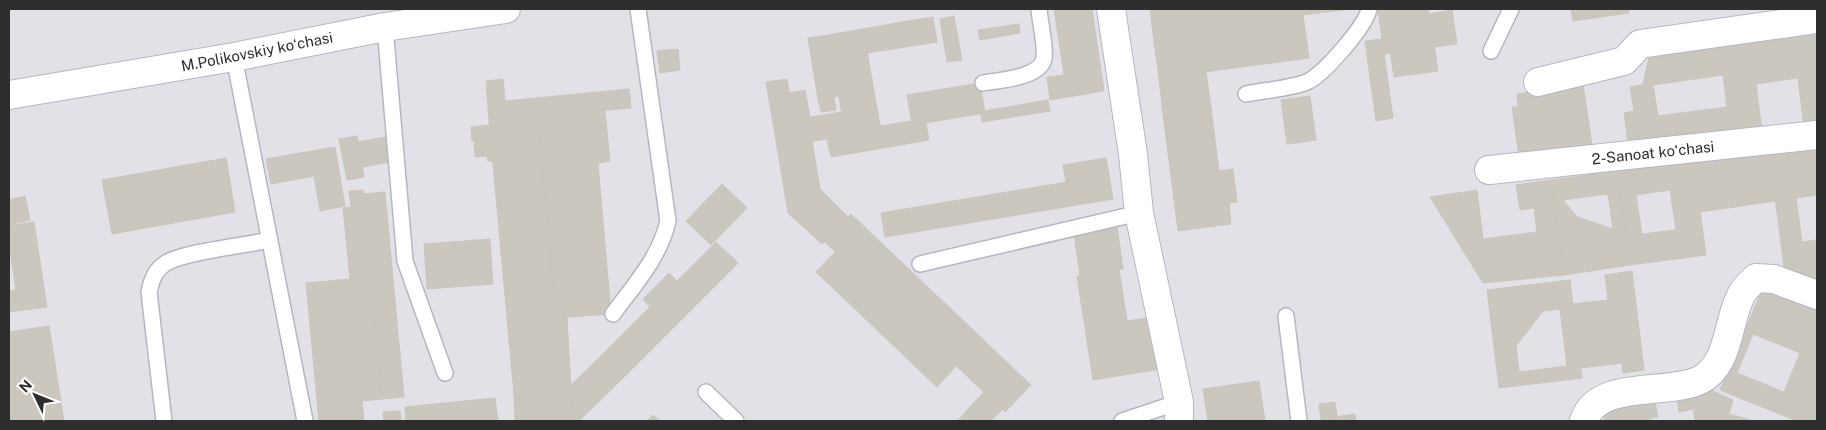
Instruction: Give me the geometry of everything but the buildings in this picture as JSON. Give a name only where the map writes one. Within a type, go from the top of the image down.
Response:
[{"type":"street","name":"M.Polikovskiy koʻchasi","points":[[9,95],[234,57],[385,27],[506,9]]},
{"type":"street","points":[[1111,9],[1133,154],[1139,213],[1179,412]]},
{"type":"street","points":[[1538,82],[1624,60],[1640,44],[1817,19]]},
{"type":"street","name":"2-Sanoat koʻchasi","points":[[1489,170],[1817,135]]},
{"type":"street","points":[[1584,421],[1588,410],[1607,396],[1678,386],[1700,380],[1709,373],[1720,360],[1742,292],[1756,278],[1774,279],[1817,296]]},
{"type":"lane","points":[[613,314],[649,265],[664,238],[668,221],[638,9]]},
{"type":"lane","points":[[983,83],[1034,73],[1041,66],[1044,58],[1039,9]]},
{"type":"lane","points":[[1246,94],[1308,81],[1337,56],[1367,18],[1369,9]]},
{"type":"lane","points":[[1491,50],[1511,9]]},
{"type":"lane","points":[[385,27],[405,261],[445,373]]},
{"type":"lane","points":[[234,57],[306,421]]},
{"type":"lane","points":[[920,264],[1139,213]]},
{"type":"lane","points":[[164,421],[149,292],[156,273],[166,263],[184,257],[270,240]]},
{"type":"lane","points":[[1286,316],[1299,421]]},
{"type":"lane","points":[[706,392],[736,421]]},
{"type":"lane","points":[[1122,421],[1179,412]]},
{"type":"shaded area","points":[[9,9],[1817,9],[1817,421],[9,421]]}]
